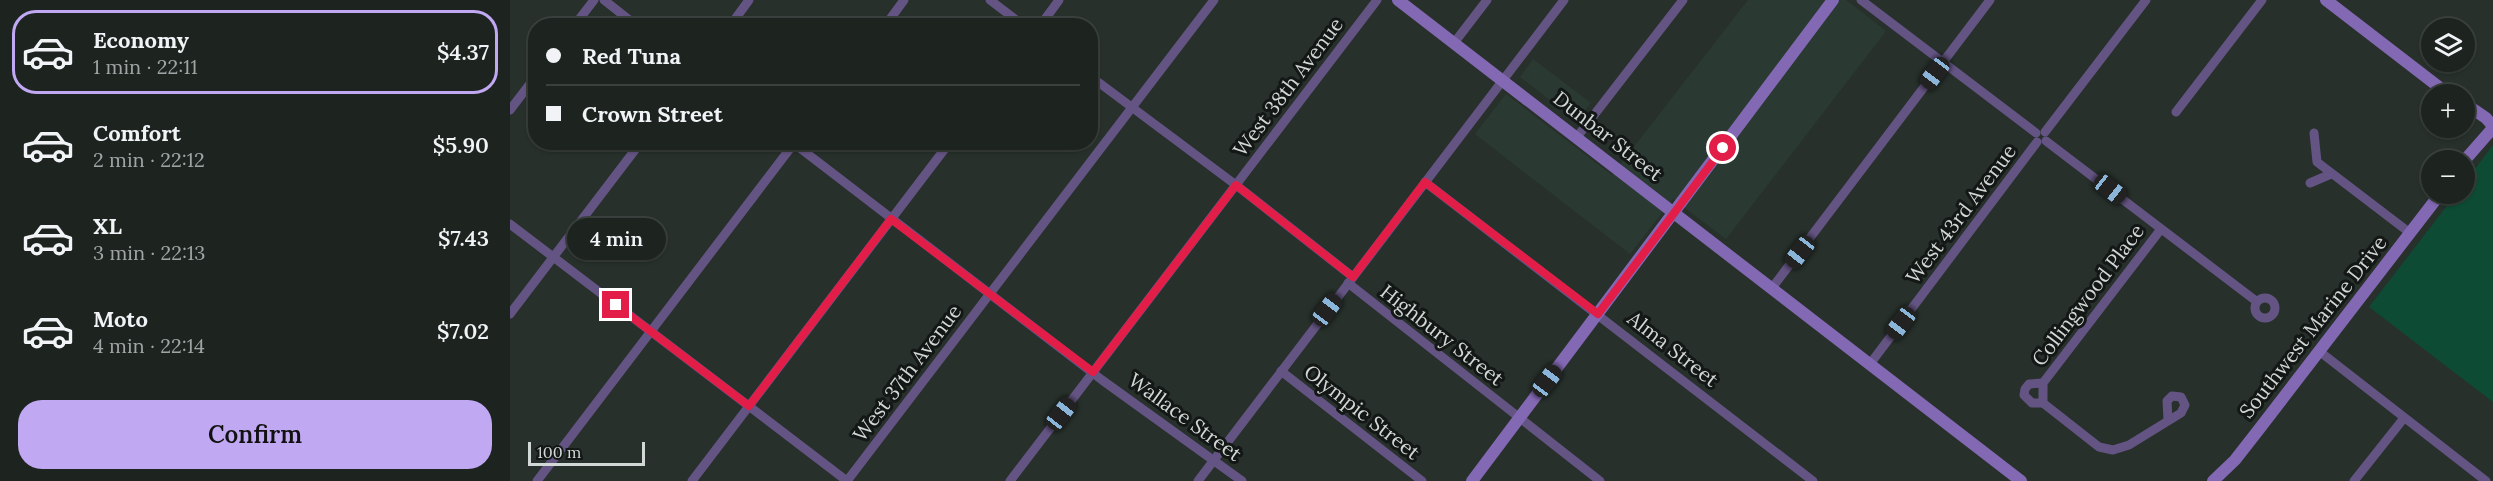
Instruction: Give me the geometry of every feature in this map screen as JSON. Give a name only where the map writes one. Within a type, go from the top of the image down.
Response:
[{"type":"main road","name":"Dunbar Street","points":[[1398,0],[2021,481]]},
{"type":"main road","points":[[1472,481],[1833,0]]},
{"type":"main road","points":[[2326,0],[2435,84]]},
{"type":"main road","points":[[2475,110],[2486,118],[2493,127]]},
{"type":"main road","points":[[2475,116],[2493,127]]},
{"type":"main road","points":[[2473,150],[2493,127]]},
{"type":"main road","name":"Southwest Marine Drive","points":[[2213,481],[2235,460],[2432,204]]},
{"type":"street","points":[[580,18],[594,0]]},
{"type":"street","points":[[604,0],[627,18]]},
{"type":"street","points":[[736,18],[749,0]]},
{"type":"street","points":[[891,18],[904,0]]},
{"type":"street","points":[[990,0],[1014,18]]},
{"type":"street","points":[[1046,18],[1059,0]]},
{"type":"street","name":"West 37th Avenue","points":[[847,481],[1214,0]]},
{"type":"street","name":"West 38th Avenue","points":[[1010,481],[1377,0]]},
{"type":"street","points":[[1454,43],[1487,0]]},
{"type":"street","points":[[1198,481],[1564,0]]},
{"type":"street","points":[[1577,136],[1683,0]]},
{"type":"street","points":[[1861,0],[2256,301]]},
{"type":"street","points":[[1772,288],[1990,0]]},
{"type":"street","name":"West 43rd Avenue","points":[[1870,364],[2146,0]]},
{"type":"street","points":[[2176,112],[2262,0]]},
{"type":"street","name":"Highbury Street","points":[[1098,82],[1236,185],[1519,418],[1600,481]]},
{"type":"street","points":[[510,110],[528,86]]},
{"type":"street","points":[[2314,133],[2317,162],[2410,233]]},
{"type":"street","points":[[510,314],[634,150]]},
{"type":"street","points":[[537,481],[789,150]]},
{"type":"street","name":"Wallace Street","points":[[803,150],[1093,372],[1242,481]]},
{"type":"street","points":[[692,481],[944,150]]},
{"type":"street","points":[[2310,183],[2331,174]]},
{"type":"street","name":"Alma Street","points":[[1425,182],[1813,481]]},
{"type":"street","points":[[510,224],[847,481]]},
{"type":"street","name":"Collingwood Place","points":[[2043,404],[2043,383],[2161,229]]},
{"type":"street","points":[[2319,351],[2483,480]]},
{"type":"street","name":"Olympic Street","points":[[1281,371],[1422,481]]},
{"type":"street","name":"Collingwood Place","points":[[2043,383],[2029,384],[2025,388],[2024,395],[2032,403],[2043,404],[2099,447],[2113,450],[2129,445],[2168,420]]},
{"type":"street","points":[[2354,481],[2404,418]]},
{"type":"shaded area","points":[[1748,0],[1846,0],[1886,31],[1726,239],[1673,199],[1630,254],[1475,134],[1506,94],[1612,175]]},
{"type":"shaded area","points":[[1533,59],[1591,103],[1577,121],[1520,77]]},
{"type":"green space","points":[[2493,145],[2493,402],[2369,307],[2448,204],[2475,204],[2475,169]]},
{"type":"route","points":[[616,305],[749,406],[891,219],[1093,372],[1236,185],[1353,277],[1425,182],[1598,314],[1723,148]]}]
